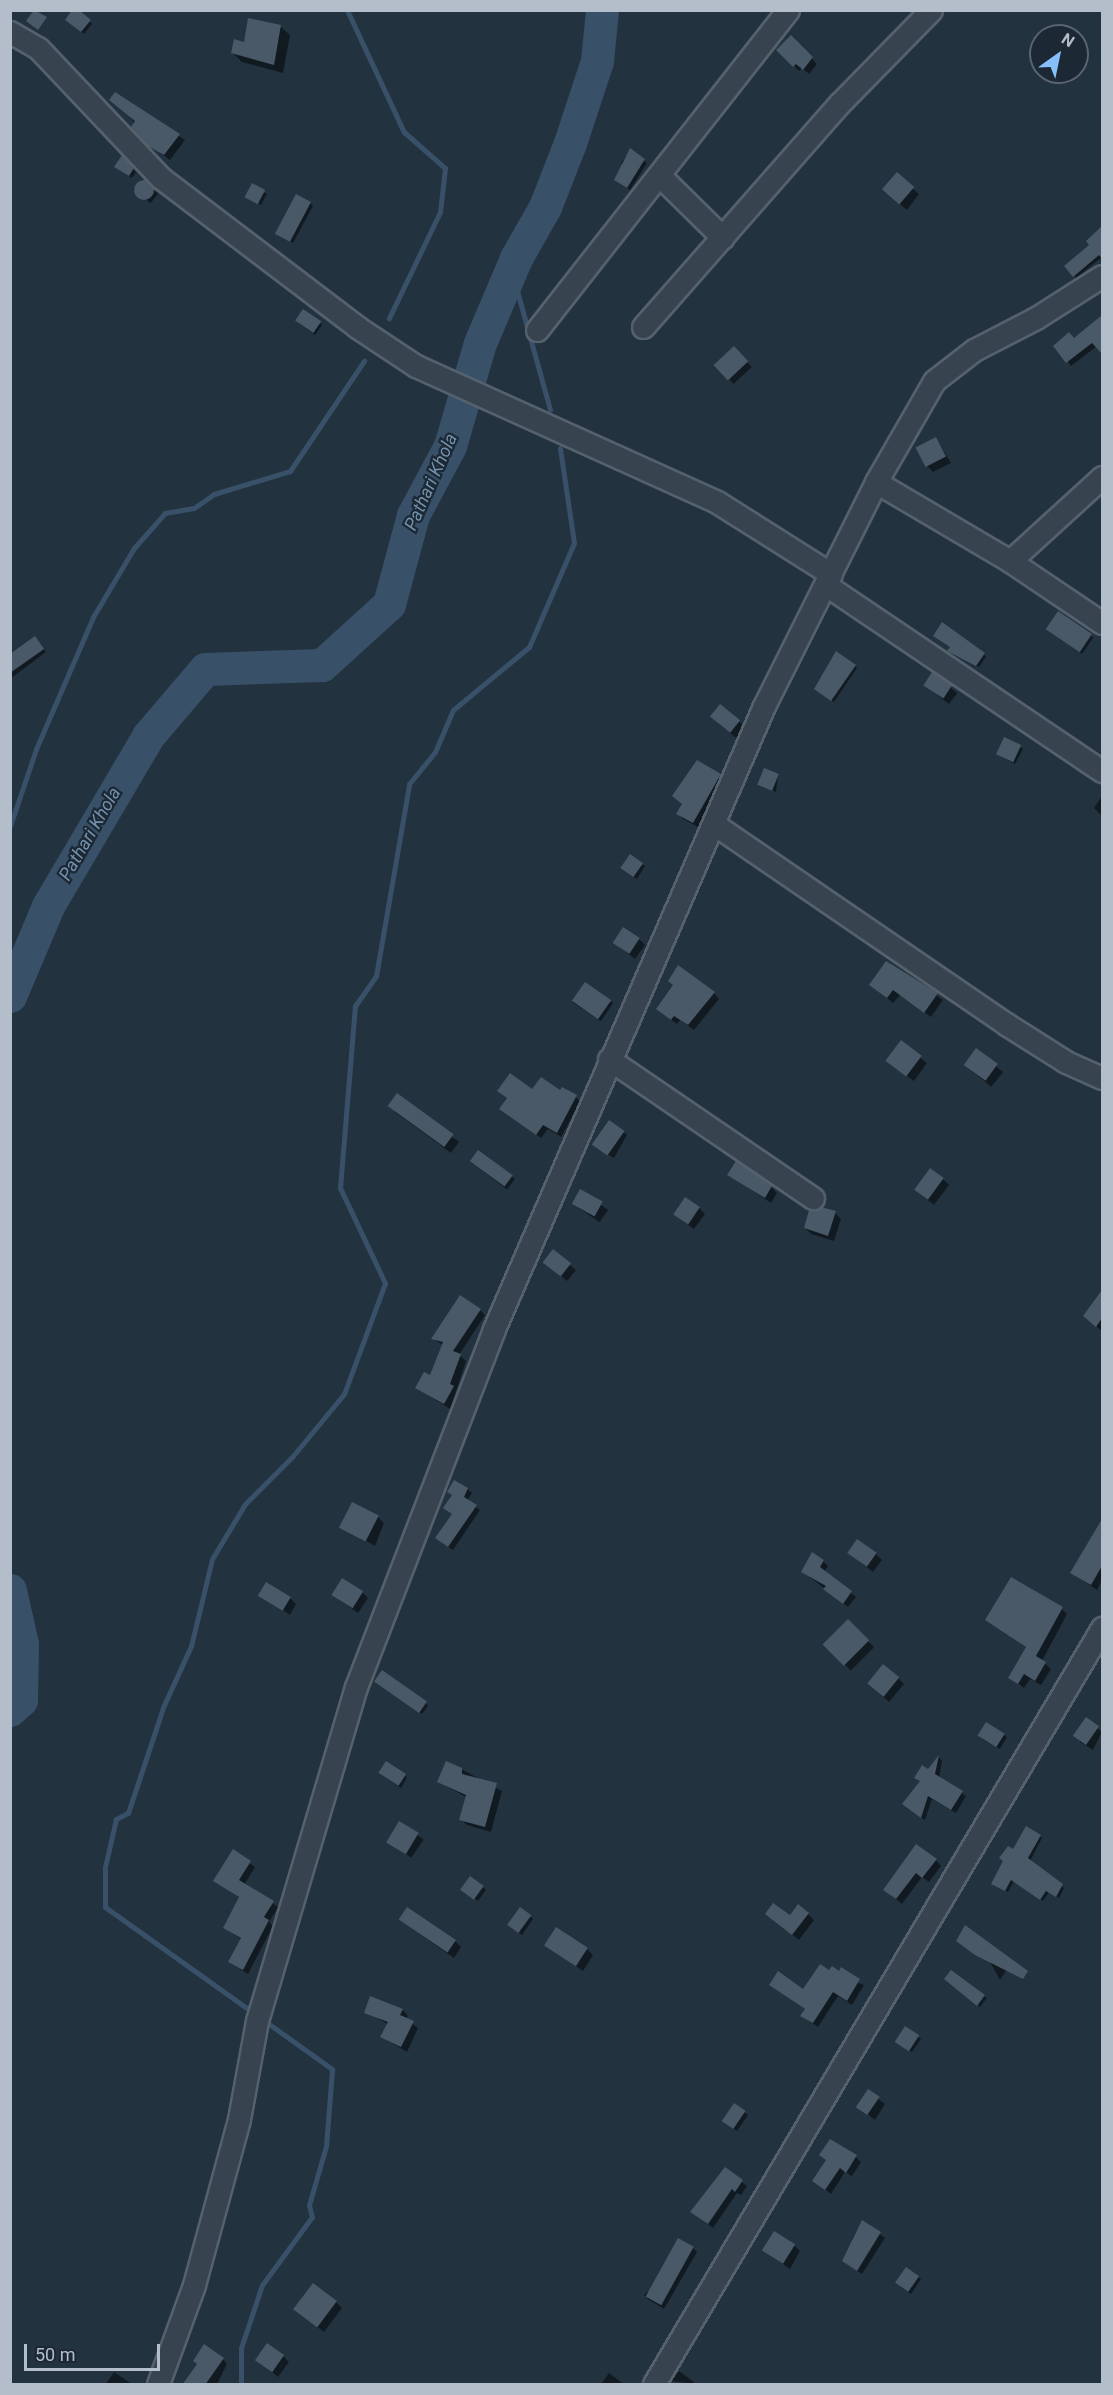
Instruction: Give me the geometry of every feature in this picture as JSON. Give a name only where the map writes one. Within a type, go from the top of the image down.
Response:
[{"type":"street","points":[[537,330],[788,10]]},
{"type":"street","points":[[643,327],[840,103],[931,10]]},
{"type":"street","points":[[10,33],[38,48],[161,178],[357,327],[416,366],[518,415],[717,502],[1102,771]]},
{"type":"street","points":[[660,176],[723,238]]},
{"type":"street","points":[[158,2385],[194,2286],[239,2119],[257,2021],[356,1687],[461,1410],[609,1059],[764,706],[876,482],[934,381],[974,350],[1035,318],[1102,276]]},
{"type":"street","points":[[1010,561],[1102,477]]},
{"type":"street","points":[[876,482],[1010,561],[1102,623]]},
{"type":"street","points":[[714,824],[1006,1024],[1066,1062],[1102,1078]]},
{"type":"street","points":[[609,1059],[813,1198]]},
{"type":"street","points":[[654,2385],[1102,1628]]},
{"type":"building","points":[[34,10],[47,17],[38,30],[26,21]]},
{"type":"building","points":[[72,10],[79,10],[91,20],[81,32],[65,20]]},
{"type":"building","points":[[248,18],[281,25],[274,65],[231,53],[234,39],[244,42]]},
{"type":"building","points":[[791,35],[813,57],[803,70],[796,64],[793,67],[776,50]]},
{"type":"building","points":[[115,92],[180,134],[164,155],[148,146],[131,127],[135,121],[109,100]]},
{"type":"building","points":[[630,148],[645,159],[627,188],[614,180]]},
{"type":"building","points":[[122,155],[134,168],[129,176],[114,167]]},
{"type":"building","points":[[897,172],[914,187],[899,204],[882,189]]},
{"type":"building","points":[[144,180],[151,183],[154,190],[151,197],[144,200],[137,197],[134,190],[137,183]]},
{"type":"building","points":[[252,183],[265,190],[258,204],[244,197]]},
{"type":"building","points":[[296,194],[311,202],[290,242],[275,234]]},
{"type":"building","points":[[1102,226],[1102,259],[1099,255],[1073,277],[1064,266],[1089,245],[1086,241]]},
{"type":"building","points":[[303,309],[321,321],[313,333],[295,321]]},
{"type":"building","points":[[1102,315],[1102,354],[1092,343],[1066,363],[1053,346],[1069,332],[1074,338]]},
{"type":"building","points":[[734,346],[748,361],[728,380],[714,365]]},
{"type":"building","points":[[936,437],[946,457],[925,467],[916,447]]},
{"type":"building","points":[[1058,611],[1092,634],[1080,652],[1046,629]]},
{"type":"building","points":[[942,622],[985,653],[976,666],[947,651],[950,647],[933,636]]},
{"type":"building","points":[[35,636],[44,649],[10,673],[10,654]]},
{"type":"building","points":[[836,651],[856,665],[831,701],[814,689]]},
{"type":"building","points":[[932,672],[952,685],[943,698],[923,685]]},
{"type":"building","points":[[720,704],[740,720],[730,733],[710,716]]},
{"type":"building","points":[[1004,737],[1021,745],[1013,762],[996,754]]},
{"type":"building","points":[[697,760],[721,774],[693,823],[676,814],[682,804],[672,796]]},
{"type":"building","points":[[764,768],[779,774],[772,791],[757,785]]},
{"type":"building","points":[[630,854],[643,863],[633,877],[620,868]]},
{"type":"building","points":[[623,927],[640,938],[629,954],[613,943]]},
{"type":"building","points":[[886,961],[938,993],[924,1013],[893,990],[887,998],[869,985]]},
{"type":"building","points":[[678,965],[715,992],[688,1025],[674,1016],[671,1020],[656,1009],[673,985],[668,981]]},
{"type":"building","points":[[585,982],[611,1000],[598,1019],[572,1001]]},
{"type":"building","points":[[901,1040],[922,1056],[906,1076],[885,1061]]},
{"type":"building","points":[[976,1048],[998,1064],[985,1081],[964,1065]]},
{"type":"building","points":[[510,1073],[532,1089],[541,1077],[560,1090],[562,1087],[577,1095],[557,1133],[543,1125],[536,1135],[499,1109],[507,1098],[497,1091]]},
{"type":"building","points":[[397,1093],[454,1134],[444,1147],[388,1106]]},
{"type":"building","points":[[609,1120],[625,1131],[607,1155],[592,1145]]},
{"type":"building","points":[[478,1150],[513,1175],[505,1187],[470,1161]]},
{"type":"building","points":[[736,1161],[772,1186],[765,1198],[727,1175]]},
{"type":"building","points":[[930,1168],[944,1178],[928,1200],[914,1190]]},
{"type":"building","points":[[580,1189],[603,1202],[594,1216],[572,1204]]},
{"type":"building","points":[[685,1197],[700,1207],[688,1224],[673,1214]]},
{"type":"building","points":[[821,1207],[836,1211],[828,1236],[804,1228],[809,1210]]},
{"type":"building","points":[[553,1249],[571,1263],[561,1277],[543,1262]]},
{"type":"building","points":[[1102,1290],[1102,1318],[1096,1327],[1083,1316]]},
{"type":"building","points":[[460,1295],[481,1309],[453,1351],[461,1354],[450,1384],[454,1386],[444,1404],[415,1388],[424,1372],[430,1375],[443,1342],[431,1339]]},
{"type":"building","points":[[454,1480],[468,1488],[464,1497],[477,1505],[448,1547],[435,1538],[452,1514],[443,1508],[452,1495],[447,1492]]},
{"type":"building","points":[[352,1502],[379,1516],[366,1541],[339,1528]]},
{"type":"building","points":[[1102,1519],[1102,1566],[1091,1585],[1070,1573]]},
{"type":"building","points":[[857,1539],[877,1553],[867,1567],[847,1553]]},
{"type":"building","points":[[812,1552],[824,1560],[820,1567],[852,1591],[843,1604],[823,1589],[826,1586],[801,1572]]},
{"type":"building","points":[[1011,1577],[1063,1607],[1036,1656],[1046,1662],[1035,1681],[1024,1674],[1018,1684],[1008,1678],[1026,1647],[985,1620]]},
{"type":"building","points":[[342,1578],[363,1591],[353,1608],[331,1595]]},
{"type":"building","points":[[266,1582],[291,1597],[283,1611],[258,1596]]},
{"type":"building","points":[[848,1619],[869,1640],[844,1666],[823,1644]]},
{"type":"building","points":[[883,1664],[899,1677],[884,1697],[867,1683]]},
{"type":"building","points":[[382,1670],[427,1702],[419,1713],[374,1681]]},
{"type":"building","points":[[1086,1717],[1099,1726],[1086,1745],[1073,1736]]},
{"type":"building","points":[[986,1722],[1005,1734],[996,1747],[978,1736]]},
{"type":"building","points":[[939,1755],[935,1774],[963,1791],[951,1810],[928,1796],[921,1818],[902,1804],[920,1781],[914,1778],[922,1765],[928,1769]]},
{"type":"building","points":[[386,1761],[406,1774],[399,1786],[378,1773]]},
{"type":"building","points":[[446,1761],[462,1768],[462,1774],[497,1783],[485,1827],[459,1820],[466,1795],[437,1782]]},
{"type":"building","points":[[399,1821],[419,1833],[406,1854],[386,1842]]},
{"type":"building","points":[[1026,1826],[1041,1835],[1028,1858],[1063,1884],[1056,1897],[1046,1891],[1040,1900],[1011,1880],[1005,1891],[991,1884],[1003,1861],[999,1858],[1008,1846],[1013,1849]]},
{"type":"building","points":[[916,1844],[937,1859],[922,1878],[916,1873],[896,1899],[883,1890]]},
{"type":"building","points":[[233,1849],[251,1861],[239,1880],[274,1901],[264,1917],[269,1920],[243,1970],[228,1962],[241,1938],[223,1928],[239,1897],[213,1881]]},
{"type":"building","points":[[470,1876],[484,1886],[474,1900],[460,1890]]},
{"type":"building","points":[[773,1903],[790,1915],[798,1904],[809,1913],[792,1935],[765,1914]]},
{"type":"building","points":[[407,1907],[456,1940],[448,1952],[399,1919]]},
{"type":"building","points":[[520,1907],[531,1915],[518,1933],[507,1925]]},
{"type":"building","points":[[965,1925],[1028,1971],[1023,1979],[975,1955],[956,1941]]},
{"type":"building","points":[[556,1927],[588,1948],[576,1966],[544,1945]]},
{"type":"building","points":[[820,1964],[829,1970],[832,1966],[839,1971],[841,1967],[860,1979],[847,2001],[833,1992],[813,2023],[800,2016],[805,2009],[769,1985],[778,1971],[803,1989]]},
{"type":"building","points":[[951,1970],[985,1995],[977,2006],[944,1979]]},
{"type":"building","points":[[370,1996],[403,2009],[400,2015],[414,2021],[401,2047],[380,2037],[388,2022],[364,2013]]},
{"type":"building","points":[[905,2026],[919,2035],[909,2051],[895,2042]]},
{"type":"building","points":[[868,2089],[880,2097],[867,2115],[856,2107]]},
{"type":"building","points":[[734,2103],[746,2111],[733,2129],[722,2121]]},
{"type":"building","points":[[830,2139],[857,2155],[846,2173],[840,2168],[825,2190],[812,2181],[826,2160],[819,2155]]},
{"type":"building","points":[[725,2167],[743,2180],[735,2192],[732,2189],[708,2224],[690,2212]]},
{"type":"building","points":[[862,2220],[881,2232],[857,2271],[842,2261]]},
{"type":"building","points":[[774,2231],[795,2244],[783,2264],[762,2251]]},
{"type":"building","points":[[678,2238],[694,2247],[661,2305],[646,2297]]},
{"type":"building","points":[[906,2267],[919,2276],[908,2292],[895,2283]]},
{"type":"building","points":[[313,2283],[337,2301],[317,2327],[293,2309]]},
{"type":"building","points":[[267,2343],[284,2355],[272,2372],[255,2360]]},
{"type":"building","points":[[204,2344],[224,2358],[205,2385],[182,2385],[197,2364],[193,2361]]},
{"type":"waterway","points":[[347,10],[404,132],[445,168],[440,212],[389,318]]},
{"type":"waterway","name":"Pathari Khola","points":[[10,996],[48,906],[148,736],[205,669],[322,665],[389,604],[413,515],[450,446],[480,343],[516,258],[545,207],[570,143],[597,61],[602,10]]},
{"type":"waterway","points":[[511,269],[550,410]]},
{"type":"waterway","points":[[10,826],[36,749],[93,617],[134,548],[165,513],[194,508],[214,494],[290,471],[364,361]]},
{"type":"waterway","points":[[255,2014],[105,1907],[105,1867],[116,1819],[128,1813],[164,1705],[191,1646],[212,1559],[245,1504],[292,1457],[344,1394],[385,1283],[340,1188],[355,1006],[376,976],[409,784],[435,752],[453,710],[529,647],[574,543],[560,448]]},
{"type":"waterway","name":"Pathari Khola","points":[[10,1590],[22,1644],[21,1700],[10,1710]]},
{"type":"waterway","name":"Pathari Khola","points":[[10,1715],[21,1700]]},
{"type":"waterway","points":[[241,2384],[241,2348],[262,2285],[312,2217],[309,2205],[326,2146],[332,2069],[262,2019]]}]
